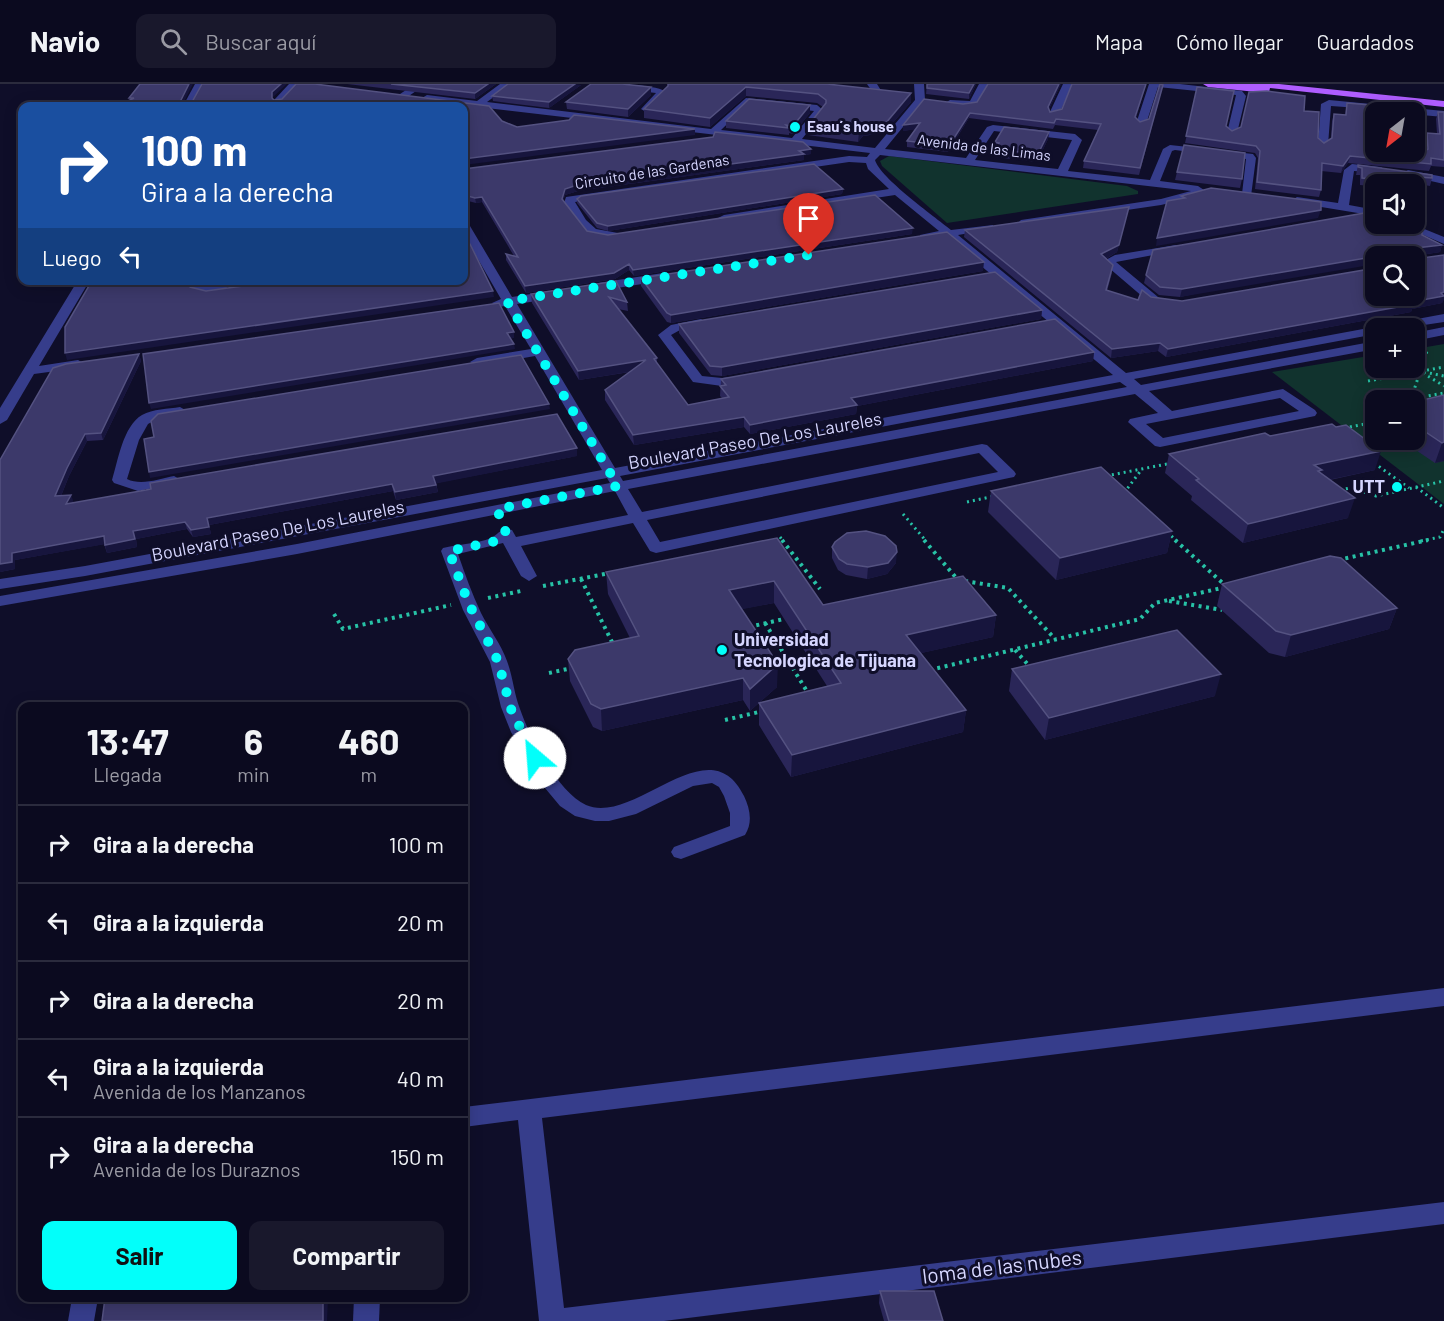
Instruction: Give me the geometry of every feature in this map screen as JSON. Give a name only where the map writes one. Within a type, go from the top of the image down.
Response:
[{"type":"main road","points":[[1208,84],[1267,90],[1291,86]]},
{"type":"main road","points":[[1253,84],[1291,86],[1444,104]]},
{"type":"main road","points":[[1348,84],[1444,93]]},
{"type":"street","points":[[189,102],[200,84]]},
{"type":"street","points":[[278,101],[294,84]]},
{"type":"street","points":[[399,102],[398,95],[421,84]]},
{"type":"street","points":[[479,104],[506,84]]},
{"type":"street","points":[[604,84],[661,91],[662,93],[632,122]]},
{"type":"street","points":[[920,84],[920,99],[875,155],[872,167],[992,275],[1057,322],[1169,415]]},
{"type":"street","points":[[941,102],[969,105],[984,84]]},
{"type":"street","points":[[1054,114],[1068,84]]},
{"type":"street","points":[[1141,124],[1154,84],[1239,93],[1241,96],[1232,133]]},
{"type":"street","points":[[872,89],[890,94]]},
{"type":"street","name":"Avenida de las Limas","points":[[398,95],[461,102]]},
{"type":"street","points":[[714,131],[746,100],[817,108],[819,111],[795,141]]},
{"type":"street","name":"Avenida de las Limas","points":[[468,103],[497,110],[552,113],[795,141],[875,155],[969,161],[1211,190],[1161,202],[948,233]]},
{"type":"street","points":[[1323,145],[1326,104],[1365,106]]},
{"type":"street","points":[[552,113],[562,106]]},
{"type":"street","points":[[1425,112],[1444,114]]},
{"type":"street","name":"Avenida de las Limas","points":[[545,124],[588,117]]},
{"type":"street","points":[[969,161],[990,129],[993,128],[1075,137],[1077,140],[1062,172]]},
{"type":"street","points":[[689,140],[737,134]]},
{"type":"street","points":[[1154,184],[1168,149],[1174,147],[1249,156],[1251,158],[1247,194]]},
{"type":"street","name":"Circuito de las Gardenas","points":[[632,232],[608,236],[592,233],[569,203],[570,199],[875,155]]},
{"type":"street","points":[[1343,206],[1349,170],[1352,168],[1443,179]]},
{"type":"street","points":[[712,220],[897,191]]},
{"type":"street","points":[[1290,200],[1343,206],[1365,211]]},
{"type":"street","points":[[1340,220],[1365,216]]},
{"type":"street","points":[[913,239],[948,233]]},
{"type":"street","points":[[1425,233],[1444,241]]},
{"type":"street","points":[[468,236],[476,256],[507,301],[537,352],[567,413],[613,479],[638,518],[656,548],[1008,474],[982,448],[638,518],[508,538],[449,551],[468,602],[498,661],[511,709],[535,758],[556,792],[576,808],[601,815],[629,809],[677,785],[701,776],[718,777],[731,786],[742,820],[738,830],[681,852]]},
{"type":"street","points":[[1173,304],[1154,300],[1108,262],[1115,258],[1186,246]]},
{"type":"street","points":[[484,305],[681,274]]},
{"type":"street","points":[[0,420],[81,285]]},
{"type":"street","points":[[197,285],[196,288],[201,290],[231,288]]},
{"type":"street","points":[[1425,321],[1444,318]]},
{"type":"street","points":[[709,322],[667,331],[664,335],[698,379],[723,382],[757,376]]},
{"type":"street","points":[[1034,327],[1057,322]]},
{"type":"street","points":[[1425,335],[1444,331]]},
{"type":"street","name":"Boulevard Paseo De Los Laureles","points":[[0,600],[286,551],[497,509],[613,479],[1122,376],[1365,332]]},
{"type":"street","name":"Boulevard Paseo De Los Laureles","points":[[0,584],[1139,390],[1365,347]]},
{"type":"street","points":[[468,364],[537,352]]},
{"type":"street","points":[[30,371],[88,362]]},
{"type":"street","points":[[1283,393],[1310,413],[1160,443],[1135,422],[1169,415],[1283,393]]},
{"type":"street","points":[[188,478],[141,486],[126,486],[119,480],[143,421],[154,416],[189,410]]},
{"type":"street","points":[[497,509],[508,538],[529,576]]},
{"type":"street","points":[[468,1117],[1444,997]]},
{"type":"street","points":[[529,1109],[552,1321]]},
{"type":"street","name":"loma de las nubes","points":[[560,1321],[1444,1213]]},
{"type":"street","points":[[81,1321],[84,1302]]},
{"type":"street","points":[[366,1321],[367,1302]]},
{"type":"path","points":[[1425,355],[1428,346]]},
{"type":"path","points":[[1425,370],[1444,367]]},
{"type":"path","points":[[1425,372],[1444,376]]},
{"type":"path","points":[[1425,374],[1444,387]]},
{"type":"path","points":[[1368,381],[1384,378]]},
{"type":"path","points":[[1425,397],[1444,393]]},
{"type":"path","points":[[1341,428],[1365,424]]},
{"type":"path","points":[[1365,457],[1410,489]]},
{"type":"path","points":[[1096,477],[1175,462]]},
{"type":"path","points":[[1132,500],[1123,492],[1142,469]]},
{"type":"path","points":[[1339,490],[1350,488],[1376,496],[1444,481]]},
{"type":"path","points":[[1416,488],[1444,508]]},
{"type":"path","points":[[960,503],[1005,495]]},
{"type":"path","points":[[892,516],[914,512]]},
{"type":"path","points":[[903,514],[957,580],[1008,588],[1056,640]]},
{"type":"path","points":[[770,524],[820,589]]},
{"type":"path","points":[[1328,563],[1440,537],[1444,529]]},
{"type":"path","points":[[925,672],[1140,619],[1155,603],[1227,586],[1167,531]]},
{"type":"path","points":[[770,541],[792,536]]},
{"type":"path","points":[[614,572],[581,579],[614,647]]},
{"type":"path","points":[[1165,601],[1222,610]]},
{"type":"path","points":[[742,628],[799,615]]},
{"type":"path","points":[[765,623],[811,699]]},
{"type":"path","points":[[1015,650],[1036,675]]},
{"type":"path","points":[[549,673],[573,667]]},
{"type":"path","points":[[725,720],[768,709]]},
{"type":"green space","points":[[889,156],[1127,186],[1138,191],[1138,194],[947,223],[882,166],[880,161]]},
{"type":"green space","points":[[1444,344],[1444,504],[1374,450],[1425,450],[1425,390],[1365,390],[1365,443],[1272,372],[1365,357],[1365,378],[1425,378],[1425,347]]},
{"type":"building","points":[[140,84],[189,84],[180,102],[126,102],[134,98],[129,98]]},
{"type":"building","points":[[202,84],[281,84],[272,92],[274,100],[282,99],[296,84],[315,84],[457,102],[192,102]]},
{"type":"building","points":[[391,84],[488,84],[475,93]]},
{"type":"building","points":[[508,84],[575,84],[549,102],[492,96]]},
{"type":"building","points":[[591,84],[651,87],[628,109],[566,102]]},
{"type":"building","points":[[668,84],[827,84],[911,93],[885,124],[864,127],[859,132],[808,126],[826,103],[826,100],[818,94],[746,87],[710,118],[644,109]]},
{"type":"building","points":[[927,84],[974,84],[969,93],[927,88]]},
{"type":"building","points":[[988,84],[1059,84],[1048,107],[1050,112],[1062,109],[1072,84],[1146,84],[1135,117],[1140,122],[1149,119],[1160,84],[1163,85],[1140,168],[1084,161],[1101,124],[1056,119],[1054,123],[970,113],[949,146],[907,141],[920,123],[903,125],[924,99],[963,104],[977,102]]},
{"type":"building","points":[[1197,87],[1234,91],[1226,126],[1232,131],[1241,127],[1249,92],[1267,91],[1305,96],[1304,111],[1319,112],[1318,138],[1324,143],[1332,138],[1334,114],[1346,115],[1347,103],[1365,105],[1365,157],[1350,156],[1343,166],[1322,163],[1321,190],[1257,182],[1260,151],[1256,146],[1186,136]]},
{"type":"building","points":[[749,99],[810,105],[793,126],[786,125],[789,128],[726,121]]},
{"type":"building","points":[[468,103],[489,106],[502,121],[517,127],[569,120],[574,115],[695,129],[468,158]]},
{"type":"building","points":[[1438,112],[1444,112],[1444,160],[1431,158],[1431,164],[1411,162],[1425,162],[1425,151],[1428,149],[1427,133],[1440,134]]},
{"type":"building","points":[[1004,127],[1049,132],[1038,154],[995,149],[999,143],[995,142]]},
{"type":"building","points":[[715,132],[803,142],[811,149],[799,151],[804,154],[577,185],[565,189],[562,199],[587,231],[608,235],[875,195],[913,228],[633,270],[629,264],[614,273],[525,286],[506,254],[518,257],[482,197],[468,196],[468,168],[713,137]]},
{"type":"building","points":[[1184,145],[1245,153],[1242,179],[1177,172]]},
{"type":"building","points":[[814,164],[843,189],[608,226],[597,223],[577,199],[581,196]]},
{"type":"building","points":[[1358,165],[1425,174],[1365,174],[1365,178],[1362,178],[1362,168]]},
{"type":"building","points":[[1425,174],[1432,175],[1432,178],[1425,178]]},
{"type":"building","points":[[1211,188],[1321,202],[1321,210],[1157,238],[1167,201],[1185,198],[1181,196]]},
{"type":"building","points":[[1129,207],[1119,245],[1101,254],[1113,265],[1106,290],[1138,300],[1142,290],[1151,297],[1182,301],[1365,270],[1365,306],[1403,306],[1168,349],[1160,343],[1112,349],[965,230]]},
{"type":"building","points":[[1365,213],[1365,234],[1422,234],[1442,245],[1365,246],[1365,258],[1182,289],[1160,287],[1146,275],[1153,250]]},
{"type":"building","points":[[947,232],[984,262],[671,315],[667,313],[641,278]]},
{"type":"building","points":[[468,243],[493,291],[65,353],[65,327],[89,285],[189,285],[206,291],[250,285],[468,285]]},
{"type":"building","points":[[1444,255],[1444,292],[1441,293],[1444,296],[1425,299],[1425,258]]},
{"type":"building","points":[[995,272],[1042,310],[722,367],[710,366],[679,324]]},
{"type":"building","points":[[616,281],[627,302],[609,297],[657,358],[654,359],[688,405],[729,397],[720,386],[726,385],[721,379],[1055,319],[1094,352],[851,398],[857,405],[750,425],[744,417],[633,435],[605,390],[646,360],[578,371],[531,294]]},
{"type":"building","points":[[499,303],[514,332],[507,333],[514,344],[149,403],[143,354]]},
{"type":"building","points":[[139,354],[101,433],[85,434],[67,468],[55,496],[71,495],[66,504],[151,489],[150,483],[557,414],[577,448],[433,476],[436,485],[395,492],[392,484],[207,518],[209,527],[191,530],[185,522],[133,531],[135,539],[105,545],[104,536],[12,553],[12,562],[0,564],[0,460],[53,368],[66,364]]},
{"type":"building","points":[[521,355],[549,404],[149,472],[144,439],[154,437],[151,421],[158,414]]},
{"type":"building","points":[[1444,395],[1444,442],[1442,443],[1425,431],[1425,399]]},
{"type":"building","points":[[1332,424],[1336,427],[1346,425],[1365,439],[1365,450],[1381,451],[1314,465],[1322,470],[1318,471],[1355,498],[1248,524],[1169,454],[1265,433],[1270,436]]},
{"type":"building","points":[[1101,467],[1172,531],[1060,558],[991,491]]},
{"type":"building","points":[[866,531],[885,536],[896,546],[897,552],[888,563],[868,567],[847,564],[839,559],[832,547],[835,542],[847,533]]},
{"type":"building","points":[[777,538],[823,605],[963,576],[996,615],[906,635],[966,710],[792,755],[759,703],[841,683],[774,581],[729,590],[778,664],[750,689],[743,678],[601,709],[591,704],[568,659],[575,650],[639,636],[606,572]]},
{"type":"building","points":[[1330,556],[1341,558],[1397,608],[1291,635],[1276,631],[1222,584]]},
{"type":"building","points":[[1177,630],[1221,674],[1049,718],[1012,669]]},
{"type":"building","points":[[880,1291],[934,1291],[943,1321],[889,1321]]},
{"type":"building","points":[[104,1302],[323,1302],[323,1321],[102,1321]]},
{"type":"place","name":"Esau´s house","points":[[795,127]]},
{"type":"place","name":"UTT","points":[[1397,487]]},
{"type":"place","name":"Universidad Tecnologica de Tijuana","points":[[722,650]]},
{"type":"route","points":[[535,758],[511,709],[498,661],[468,602],[449,551],[497,541],[502,537],[506,533],[497,509],[618,486],[507,301],[809,255]]}]
